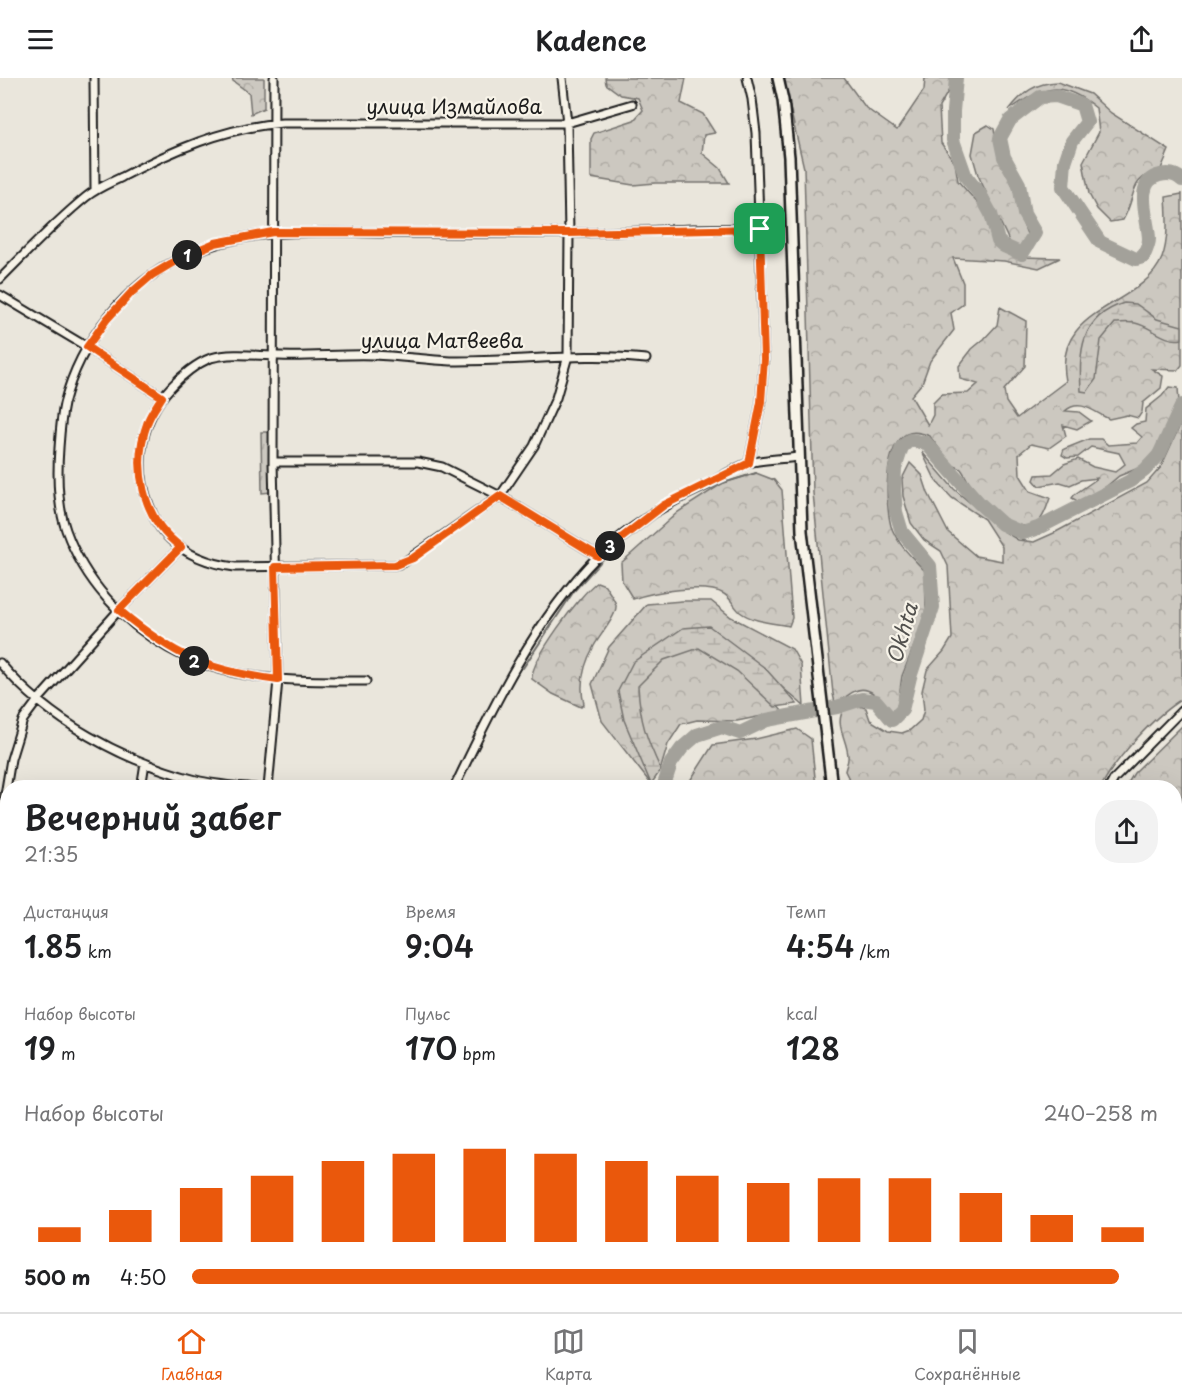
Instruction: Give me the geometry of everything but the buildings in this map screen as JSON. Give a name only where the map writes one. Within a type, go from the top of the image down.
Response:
[{"type":"street","points":[[94,78],[95,190]]},
{"type":"street","points":[[269,780],[278,680],[273,462],[274,78]]},
{"type":"street","points":[[500,496],[534,446],[556,398],[568,356],[567,123],[562,78]]},
{"type":"street","points":[[747,78],[756,133],[764,359],[761,402],[749,463]]},
{"type":"street","points":[[778,78],[783,100],[789,157],[802,531],[831,780]]},
{"type":"street","name":"улица Измайлова","points":[[0,279],[95,190],[152,160],[233,132],[273,124],[567,123],[632,104]]},
{"type":"street","points":[[366,681],[278,680],[221,671],[194,661],[146,633],[94,584],[75,552],[65,526],[60,502],[58,463],[64,406],[74,376],[87,347],[107,319],[131,293],[152,275],[182,257],[215,243],[273,232],[569,233],[760,229]]},
{"type":"street","points":[[0,295],[87,347],[162,397]]},
{"type":"street","name":"улица Матвеева","points":[[500,496],[403,563],[395,565],[235,567],[201,559],[169,538],[155,522],[143,490],[140,455],[148,421],[162,397],[191,370],[211,358],[231,355],[373,355],[472,361],[568,356],[616,356],[646,359]]},
{"type":"street","points":[[458,780],[479,735],[514,672],[552,613],[598,556],[664,505],[749,463],[799,457]]},
{"type":"street","points":[[273,462],[418,462],[442,467],[500,496],[598,556]]},
{"type":"street","points":[[8,780],[11,759],[23,720],[38,700],[119,610],[181,547]]},
{"type":"street","points":[[0,663],[15,681],[70,724],[145,763],[196,780]]},
{"type":"street","points":[[1113,780],[1182,710]]},
{"type":"street","points":[[142,780],[145,763]]},
{"type":"green space","points":[[232,78],[264,78],[264,108],[251,114],[249,93]]},
{"type":"green space","points":[[605,78],[686,78],[681,103],[703,114],[715,133],[704,135],[702,153],[720,168],[729,183],[633,185],[591,178],[591,139],[594,133],[634,120],[643,110],[638,98],[621,95],[606,84]]},
{"type":"green space","points":[[783,78],[844,78],[866,108],[897,130],[924,90],[925,78],[953,78],[953,83],[939,107],[941,143],[955,163],[958,181],[989,216],[995,242],[1022,257],[1060,258],[1039,268],[1004,261],[953,258],[963,283],[963,304],[951,313],[954,330],[930,361],[922,383],[911,396],[928,425],[933,415],[933,403],[942,394],[968,393],[978,384],[960,379],[959,366],[972,349],[997,325],[1000,307],[1026,321],[1025,366],[1004,390],[1006,402],[1017,418],[1066,381],[1065,356],[1072,337],[1085,322],[1152,275],[1162,258],[1166,244],[1166,197],[1182,194],[1182,365],[1178,370],[1152,369],[1163,376],[1161,388],[1143,403],[1142,412],[1138,418],[1127,415],[1109,419],[1082,406],[1071,407],[1065,411],[1079,412],[1091,421],[1077,429],[1063,425],[1066,436],[1049,448],[1031,444],[1019,454],[1020,475],[1030,491],[1050,498],[1039,521],[1025,526],[1016,525],[1001,518],[988,506],[961,469],[951,464],[930,436],[913,432],[899,440],[890,462],[888,476],[889,516],[891,526],[901,545],[925,571],[926,609],[902,676],[897,710],[890,711],[875,695],[866,690],[855,691],[835,703],[833,694],[813,493],[804,168]]},
{"type":"green space","points":[[1058,82],[1090,94],[1111,113],[1169,150],[1161,169],[1150,173],[1138,183],[1123,220],[1110,222],[1097,209],[1089,194],[1083,162],[1099,132],[1096,108],[1073,93],[1052,89],[1032,95],[1009,110],[1030,90],[1043,84]]},
{"type":"green space","points":[[988,125],[994,129],[997,150],[1013,186],[1027,234],[1027,243],[1023,249],[1010,243],[978,175],[972,154],[976,132]]},
{"type":"green space","points":[[1124,303],[1136,304],[1157,319],[1182,326],[1182,339],[1170,339],[1135,323],[1115,323],[1101,340],[1096,379],[1087,392],[1081,391],[1081,362],[1085,337],[1098,317],[1109,309]]},
{"type":"green space","points":[[1169,387],[1178,388],[1179,402],[1157,447],[1141,467],[1119,476],[1096,495],[1079,502],[1072,498],[1075,494],[1098,478],[1081,480],[1070,485],[1060,482],[1039,486],[1034,480],[1036,475],[1052,474],[1064,464],[1078,459],[1093,467],[1115,472],[1125,464],[1119,453],[1091,447],[1078,457],[1067,458],[1062,455],[1064,449],[1089,439],[1101,439],[1108,445],[1137,443],[1142,437],[1131,428],[1145,422],[1146,409]]},
{"type":"green space","points":[[1182,421],[1182,699],[1171,706],[1137,738],[1105,780],[850,780],[845,771],[848,759],[847,749],[840,725],[845,707],[856,705],[866,708],[870,720],[888,731],[902,733],[910,730],[921,720],[924,710],[922,691],[927,670],[952,638],[948,566],[941,551],[924,540],[911,523],[903,496],[902,479],[910,463],[922,475],[928,493],[948,532],[976,556],[1002,561],[1002,547],[984,519],[952,498],[936,481],[922,452],[954,489],[1003,531],[1018,540],[1034,542],[1147,483],[1161,467]]},
{"type":"green space","points":[[261,432],[272,434],[272,492],[262,493]]},
{"type":"green space","points":[[756,473],[774,480],[782,490],[792,618],[789,626],[751,618],[738,610],[724,594],[705,589],[679,590],[633,599],[622,581],[621,563],[678,512],[723,483]]},
{"type":"green space","points":[[597,582],[605,585],[615,602],[616,609],[588,660],[583,675],[584,704],[581,707],[553,694],[532,679],[547,643],[580,599]]},
{"type":"green space","points":[[711,601],[731,617],[792,649],[801,665],[804,706],[763,671],[708,631],[635,667],[636,741],[648,780],[602,721],[592,684],[609,647],[647,604]]},
{"type":"green space","points":[[709,626],[765,668],[797,704],[775,707],[737,671],[699,648],[664,660],[638,686],[645,729],[661,770],[654,780],[649,780],[624,720],[618,691],[633,662],[683,628]]},
{"type":"green space","points":[[700,642],[763,689],[783,712],[737,721],[697,720],[681,724],[668,744],[660,771],[645,746],[632,685],[661,657]]},
{"type":"green space","points":[[1182,726],[1182,780],[1130,780],[1134,773]]},
{"type":"green space","points":[[797,729],[811,739],[815,780],[690,780],[713,745],[756,739]]},
{"type":"waterway","name":"Okhta","points":[[956,78],[953,140],[966,177],[980,194],[991,214],[998,241],[1004,246],[1022,254],[1035,233],[1024,214],[1019,184],[1004,157],[1000,138],[1010,120],[1040,97],[1056,96],[1082,105],[1087,122],[1072,141],[1065,162],[1063,187],[1100,242],[1136,259],[1143,257],[1149,239],[1144,202],[1146,185],[1151,179],[1163,174],[1175,175],[1182,180]]},
{"type":"waterway","name":"Okhta","points":[[666,780],[671,763],[682,748],[697,735],[722,727],[740,733],[767,720],[837,707],[862,699],[876,701],[892,720],[902,710],[910,677],[933,607],[930,566],[902,532],[896,512],[895,469],[902,447],[910,440],[926,443],[979,503],[1002,524],[1023,533],[1038,528],[1130,481],[1145,470],[1159,455],[1182,405]]},
{"type":"waterway","points":[[669,508],[723,483],[756,473]]},
{"type":"waterway","points":[[523,668],[574,591],[604,558],[664,511]]},
{"type":"route","points":[[760,229],[764,359],[761,402],[749,463],[664,505],[598,556],[500,496],[403,563],[275,567],[278,680],[221,671],[194,661],[166,647],[119,610],[181,547],[169,538],[155,522],[143,490],[140,472],[140,455],[148,421],[162,397],[87,347],[107,319],[131,293],[152,275],[182,257],[215,243],[273,232],[569,233],[760,229]]}]
